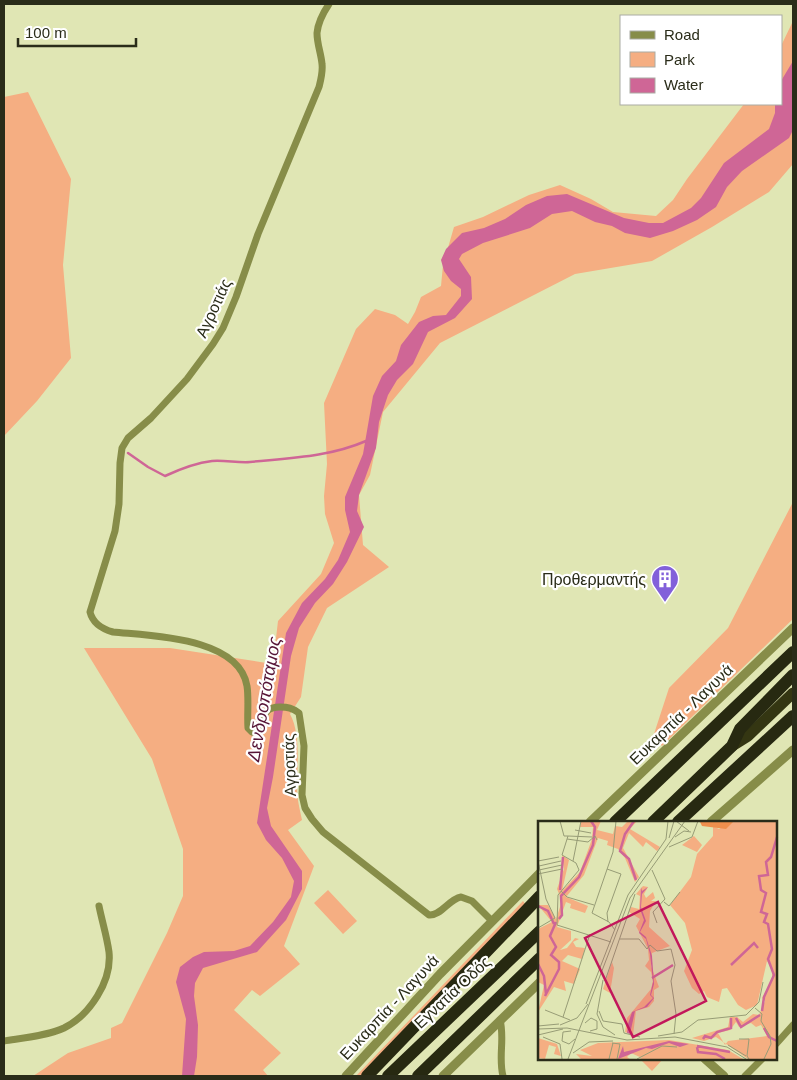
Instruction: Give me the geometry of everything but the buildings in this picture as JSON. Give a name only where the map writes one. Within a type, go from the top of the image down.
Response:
[{"type":"highway","points":[[616,821],[793,652]]},
{"type":"highway","points":[[732,746],[740,729],[793,675]]},
{"type":"highway","points":[[654,821],[732,746],[748,736],[793,693]]},
{"type":"highway","points":[[679,821],[793,716]]},
{"type":"highway","points":[[367,1076],[538,898]]},
{"type":"highway","name":"Εγνατία Οδός","points":[[388,1076],[538,933]]},
{"type":"highway","points":[[418,1076],[538,960]]},
{"type":"street","name":"Αγροτιάς","points":[[329,4],[320,19],[317,31],[317,42],[322,65],[319,87],[258,234],[230,312],[213,344],[187,379],[151,418],[128,438],[122,448],[119,504],[114,532],[92,605],[91,618],[95,624],[113,632],[200,643],[233,661],[242,672],[247,685],[248,728],[252,732],[256,733],[259,730],[266,712],[272,707],[291,707],[299,713],[304,746],[302,795],[305,808],[324,832],[428,915],[434,914],[453,900],[461,897],[472,901],[492,920]]},
{"type":"street","name":"Ευκαρπία - Λαγυνά","points":[[591,821],[793,628]]},
{"type":"street","points":[[712,821],[793,750]]},
{"type":"street","name":"Ευκαρπία - Λαγυνά","points":[[346,1076],[492,920],[538,875]]},
{"type":"street","points":[[4,1041],[64,1028],[94,1001],[102,990],[109,967],[109,953],[99,906]]},
{"type":"street","points":[[443,1076],[538,984]]},
{"type":"street","points":[[500,1020],[503,1038],[500,1064],[503,1076]]},
{"type":"street","points":[[777,1043],[793,1025]]},
{"type":"street","points":[[705,1060],[724,1076]]},
{"type":"street","points":[[745,1076],[761,1060]]},
{"type":"green space","points":[[793,21],[793,164],[769,192],[652,261],[575,274],[440,343],[383,412],[370,475],[359,495],[363,545],[389,567],[327,608],[308,647],[301,697],[290,714],[296,731],[298,760],[297,793],[302,820],[288,830],[314,866],[284,946],[300,964],[260,996],[252,990],[234,1010],[281,1053],[263,1070],[268,1076],[33,1076],[68,1053],[111,1038],[111,1028],[122,1023],[167,933],[183,896],[183,849],[152,759],[84,648],[170,648],[273,664],[278,621],[321,574],[334,543],[325,514],[324,496],[327,464],[324,403],[356,329],[375,309],[395,315],[408,324],[421,297],[441,286],[443,265],[454,227],[483,217],[529,195],[560,185],[591,199],[613,212],[656,216],[673,200],[743,105],[782,105],[782,44]]},
{"type":"green space","points":[[28,92],[71,179],[63,265],[71,358],[37,401],[4,436],[4,97]]},
{"type":"green space","points":[[793,502],[793,619],[662,746],[653,737],[669,688],[728,628]]},
{"type":"green space","points":[[328,890],[357,921],[343,934],[314,903]]},
{"type":"green space","points":[[523,901],[526,905],[361,1076],[356,1076]]},
{"type":"green space","points":[[641,1060],[662,1060],[652,1071]]},
{"type":"water","points":[[793,61],[793,130],[789,138],[742,171],[727,187],[716,207],[697,220],[673,231],[650,238],[625,233],[572,211],[552,214],[530,228],[483,243],[462,254],[459,259],[471,277],[472,299],[455,318],[428,332],[413,364],[397,380],[388,395],[379,422],[376,448],[359,495],[357,511],[364,527],[347,562],[333,584],[315,603],[299,628],[291,656],[267,808],[271,826],[302,871],[302,889],[286,920],[257,952],[203,968],[195,983],[194,996],[198,1025],[197,1057],[194,1076],[182,1076],[186,1019],[176,982],[180,967],[193,957],[204,952],[234,951],[250,946],[273,922],[291,897],[294,881],[282,858],[266,840],[257,823],[286,633],[302,603],[325,579],[338,560],[350,532],[345,510],[345,497],[363,454],[373,396],[382,376],[396,361],[401,345],[419,322],[433,316],[446,315],[461,296],[461,289],[451,281],[444,271],[441,260],[446,249],[462,233],[484,228],[505,219],[526,205],[547,196],[567,194],[624,218],[649,223],[663,223],[691,208],[701,198],[724,163],[769,129],[775,113],[775,105],[782,105],[782,79]]},
{"type":"waterway","points":[[128,453],[165,476],[206,462],[250,462],[309,456],[324,454],[366,441]]},
{"type":"place","name":"Προθερμαντής","points":[[665,603]]},
{"type":"water label","name":"Δενδροπόταμος","points":[[264,699]]}]
